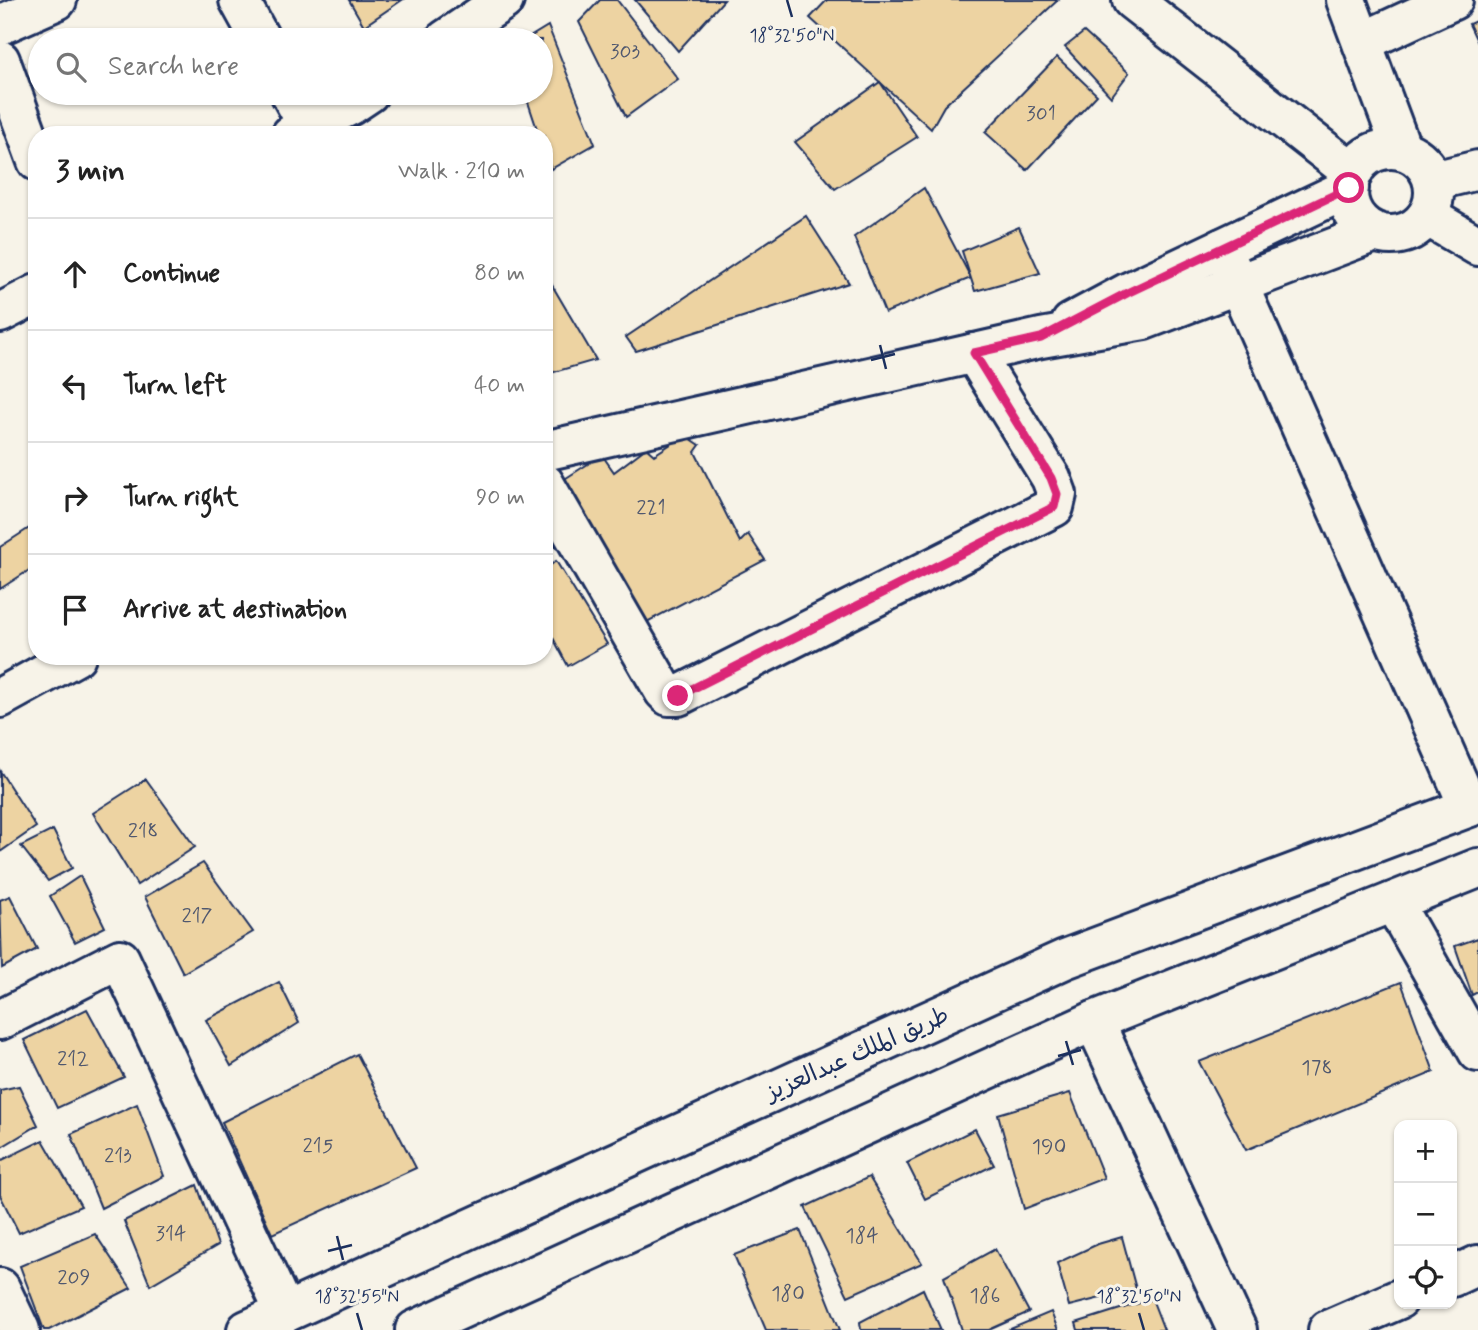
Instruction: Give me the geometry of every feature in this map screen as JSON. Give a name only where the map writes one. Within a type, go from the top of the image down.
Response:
[{"type":"street","points":[[0,25],[57,0]]},
{"type":"street","points":[[239,0],[254,28]]},
{"type":"street","points":[[463,28],[504,0]]},
{"type":"street","points":[[1132,0],[1351,181]]},
{"type":"street","points":[[1346,0],[1402,150]]},
{"type":"street","points":[[1362,42],[1453,0]]},
{"type":"street","points":[[0,60],[28,136]]},
{"type":"street","points":[[293,105],[299,126]]},
{"type":"street","points":[[308,126],[351,105]]},
{"type":"street","points":[[1478,170],[1431,195],[1414,229],[1402,235],[1388,236],[1363,225],[1354,215],[1349,202],[1351,181],[1361,162],[1373,153],[1387,149],[1402,150],[1415,156],[1426,167],[1431,195],[1478,246]]},
{"type":"street","points":[[1041,338],[1351,181]]},
{"type":"street","points":[[1431,195],[1478,198]]},
{"type":"street","points":[[553,449],[1041,338],[1144,320],[1375,232]]},
{"type":"street","points":[[1222,248],[1473,806]]},
{"type":"street","points":[[0,313],[28,299]]},
{"type":"street","points":[[553,499],[664,691],[669,696],[678,696],[1054,507],[1057,494],[1051,478],[974,353]]},
{"type":"street","points":[[0,698],[60,665]]},
{"type":"street","name":"طريق الملك عبدالعزيز","points":[[247,1330],[1065,959],[1473,806]]},
{"type":"street","points":[[415,1330],[1094,1021],[1478,869]]},
{"type":"street","points":[[1393,902],[1478,1052]]},
{"type":"street","points":[[0,1020],[120,960],[285,1312]]},
{"type":"street","points":[[1094,1021],[1237,1330]]},
{"type":"street","points":[[1457,1275],[1478,1265]]},
{"type":"street","points":[[0,1287],[20,1330]]},
{"type":"street","points":[[1328,1330],[1394,1301]]},
{"type":"building","points":[[349,0],[402,0],[364,26]]},
{"type":"building","points":[[600,0],[617,0],[678,79],[626,117],[579,22]]},
{"type":"building","points":[[635,0],[724,0],[678,51]]},
{"type":"building","points":[[827,0],[1058,0],[944,106],[931,129],[810,18]]},
{"type":"building","points":[[1478,20],[1478,43],[1469,24]]},
{"type":"building","points":[[1084,32],[1129,73],[1111,97],[1065,47]]},
{"type":"building","points":[[553,39],[595,144],[553,168],[553,126],[536,126],[529,105],[553,105]]},
{"type":"building","points":[[1057,57],[1097,95],[1027,170],[985,132]]},
{"type":"building","points":[[880,82],[917,137],[835,189],[795,142]]},
{"type":"building","points":[[924,188],[971,278],[885,313],[854,237]]},
{"type":"building","points":[[806,216],[849,283],[636,351],[626,337]]},
{"type":"building","points":[[1019,227],[1040,273],[975,291],[962,251]]},
{"type":"building","points":[[553,287],[596,360],[553,372]]},
{"type":"building","points":[[685,435],[700,445],[695,452],[740,542],[748,534],[765,560],[645,623],[563,480],[602,455],[614,472],[646,448],[654,455]]},
{"type":"building","points":[[28,529],[28,571],[0,589],[0,547]]},
{"type":"building","points":[[556,561],[607,644],[568,666],[553,638],[553,563]]},
{"type":"building","points":[[0,771],[36,827],[0,852]]},
{"type":"building","points":[[146,779],[195,847],[137,885],[93,813]]},
{"type":"building","points":[[53,830],[72,868],[48,881],[21,846]]},
{"type":"building","points":[[203,863],[253,932],[183,973],[145,897]]},
{"type":"building","points":[[80,876],[105,927],[75,942],[50,896]]},
{"type":"building","points":[[10,896],[37,949],[2,968],[0,900]]},
{"type":"building","points":[[1478,938],[1478,992],[1472,995],[1455,946]]},
{"type":"building","points":[[279,982],[299,1023],[231,1066],[206,1020]]},
{"type":"building","points":[[1401,982],[1434,1072],[1246,1150],[1199,1062]]},
{"type":"building","points":[[87,1009],[124,1077],[57,1108],[24,1040]]},
{"type":"building","points":[[357,1054],[416,1168],[272,1234],[222,1122]]},
{"type":"building","points":[[19,1086],[38,1125],[0,1148],[0,1090]]},
{"type":"building","points":[[1070,1093],[1104,1178],[1024,1209],[998,1114]]},
{"type":"building","points":[[137,1104],[164,1176],[101,1208],[71,1134]]},
{"type":"building","points":[[975,1129],[994,1165],[925,1199],[907,1163]]},
{"type":"building","points":[[43,1140],[81,1206],[19,1233],[0,1195],[0,1161]]},
{"type":"building","points":[[869,1177],[922,1263],[848,1296],[805,1207]]},
{"type":"building","points":[[197,1185],[218,1245],[150,1285],[124,1221]]},
{"type":"building","points":[[800,1230],[840,1330],[766,1330],[734,1255]]},
{"type":"building","points":[[95,1234],[131,1288],[49,1330],[44,1330],[20,1266]]},
{"type":"building","points":[[1122,1237],[1136,1289],[1069,1306],[1057,1263],[1098,1244]]},
{"type":"building","points":[[995,1249],[1029,1312],[989,1330],[962,1330],[944,1277]]},
{"type":"building","points":[[923,1289],[941,1330],[861,1330],[860,1322]]},
{"type":"building","points":[[1152,1299],[1164,1330],[1078,1330],[1076,1323]]},
{"type":"building","points":[[1051,1312],[1058,1330],[1008,1330]]},
{"type":"route","points":[[678,696],[1054,507],[1057,494],[1051,478],[974,353],[1041,338],[1127,293],[1349,188]]}]
